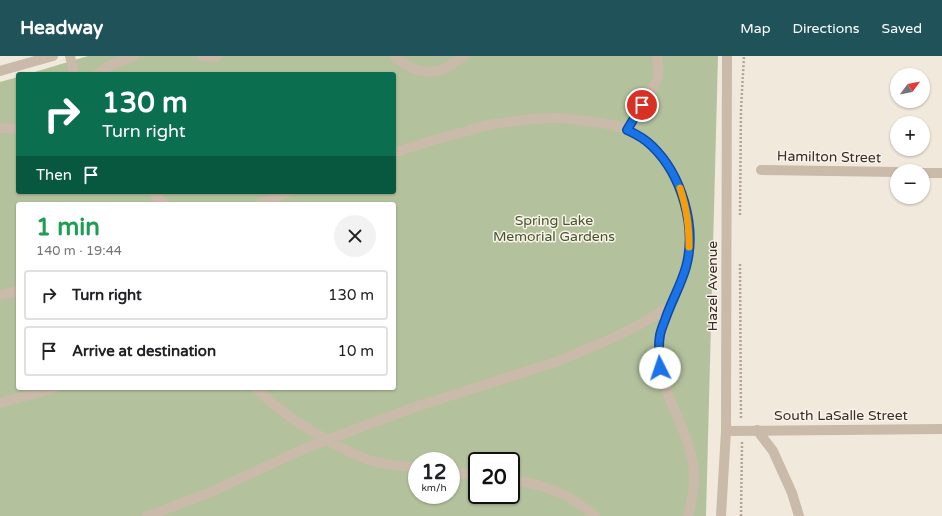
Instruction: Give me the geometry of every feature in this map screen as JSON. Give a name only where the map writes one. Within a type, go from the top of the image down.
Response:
[{"type":"street","points":[[0,71],[53,56]]},
{"type":"street","points":[[70,56],[74,72]]},
{"type":"street","points":[[100,72],[112,65],[134,56]]},
{"type":"street","points":[[202,56],[217,56]]},
{"type":"street","points":[[395,56],[407,65],[426,72],[445,68],[464,56]]},
{"type":"street","points":[[627,130],[658,77],[657,56]]},
{"type":"street","name":"Hazel Avenue","points":[[721,516],[726,431],[727,56]]},
{"type":"street","points":[[396,152],[491,124],[550,118],[580,120],[627,130],[651,144],[661,155],[680,187],[689,229],[690,250],[686,267],[669,307],[660,334],[659,351],[660,368],[665,387],[688,443],[692,461],[694,479],[693,499],[688,516]]},
{"type":"street","points":[[3,128],[16,124]]},
{"type":"street","points":[[3,128],[16,129]]},
{"type":"street","name":"Hamilton Street","points":[[761,170],[890,172]]},
{"type":"street","points":[[930,172],[942,173]]},
{"type":"street","points":[[155,194],[161,202]]},
{"type":"street","points":[[265,202],[283,194]]},
{"type":"street","points":[[0,295],[16,291]]},
{"type":"street","points":[[147,516],[210,492],[299,451],[327,440],[415,407],[556,362],[639,325],[669,307]]},
{"type":"street","points":[[0,403],[48,390]]},
{"type":"street","points":[[258,390],[280,409],[327,440],[370,460],[408,467]]},
{"type":"street","name":"South LaSalle Street","points":[[726,431],[942,429]]},
{"type":"street","points":[[757,430],[774,451],[792,493],[799,516]]},
{"type":"street","points":[[520,482],[541,486],[562,493],[596,516]]},
{"type":"path","points":[[740,218],[741,109],[744,56]]},
{"type":"path","points":[[740,264],[742,445],[741,516]]},
{"type":"green space","name":"Spring Lake Memorial Gardens","points":[[88,56],[718,56],[706,516],[0,516],[0,82],[16,78],[16,194],[396,194],[396,72],[35,72]]},
{"type":"slow traffic","points":[[680,188],[685,205],[689,229],[689,247]]},
{"type":"route","points":[[642,105],[627,130],[651,144],[661,155],[671,170],[680,187],[689,229],[690,250],[686,267],[669,307],[660,334],[660,368]]}]
